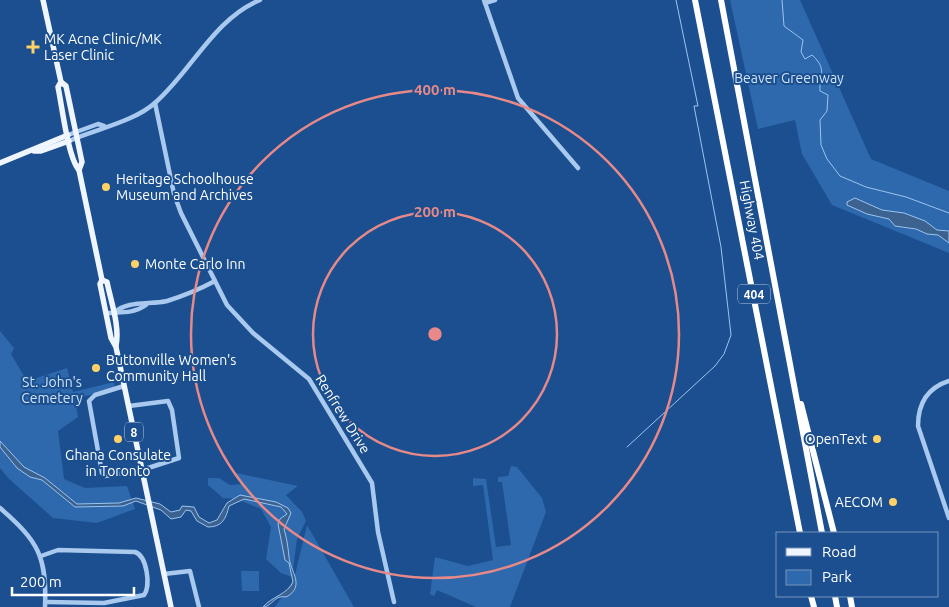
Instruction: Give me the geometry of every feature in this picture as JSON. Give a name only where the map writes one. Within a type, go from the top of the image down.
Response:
[{"type":"highway","name":"Highway 404","points":[[695,0],[800,532]]},
{"type":"highway","name":"Highway 404","points":[[721,0],[822,532]]},
{"type":"highway","points":[[790,367],[834,532]]},
{"type":"main road","name":"8","points":[[43,0],[61,82],[66,86],[82,162],[79,170],[102,280],[100,284],[111,338],[116,347],[129,406],[171,607]]},
{"type":"main road","name":"8","points":[[61,82],[58,87],[68,138],[74,165],[79,170]]},
{"type":"main road","points":[[0,163],[34,151],[41,151],[68,138]]},
{"type":"main road","name":"8","points":[[102,280],[107,282],[114,312],[118,338],[116,347]]},
{"type":"street","points":[[68,138],[101,130],[104,126],[123,121],[155,103],[227,21],[250,4],[260,0]]},
{"type":"street","points":[[496,0],[485,2],[518,98],[578,168]]},
{"type":"street","name":"Renfrew Drive","points":[[155,103],[174,194],[181,213],[227,305],[242,323],[308,379],[372,483],[378,532],[394,602]]},
{"type":"street","points":[[106,313],[114,312],[120,314],[139,310],[147,304],[171,300],[215,281]]},
{"type":"street","points":[[949,381],[937,386],[924,398],[918,412],[918,426],[949,518]]},
{"type":"street","points":[[124,386],[89,399],[102,473],[105,476],[142,470],[179,458],[170,404],[164,400],[129,406]]},
{"type":"street","points":[[0,508],[30,538],[41,556],[45,571],[46,604],[110,602],[140,597],[146,592],[148,586],[142,557],[135,552],[58,550],[41,556]]},
{"type":"street","points":[[164,574],[190,571],[199,607]]},
{"type":"green space","name":"Beaver Greenway","points":[[730,0],[800,0],[871,159],[949,191],[949,253],[832,205],[802,154],[795,120],[758,129]]},
{"type":"green space","name":"St. John's Cemetery","points":[[0,331],[14,348],[11,354],[27,381],[67,368],[73,392],[114,382],[115,388],[75,399],[78,417],[58,431],[64,479],[85,488],[127,486],[135,509],[97,523],[53,518],[8,478],[0,468]]},
{"type":"green space","points":[[511,466],[517,467],[542,498],[546,512],[510,607],[476,607],[437,590],[434,596],[430,594],[435,557],[468,566],[493,560],[483,485],[473,486],[473,478],[486,479],[496,547],[511,545],[502,482],[498,482],[498,477],[508,476]]},
{"type":"green space","points":[[236,473],[298,486],[286,495],[302,512],[306,521],[297,539],[292,577],[281,573],[266,559],[271,527],[261,509],[237,499],[223,498],[208,485],[208,478],[219,478],[230,485],[242,484]]},
{"type":"green space","points":[[307,525],[354,607],[275,607],[294,579]]},
{"type":"green space","points":[[241,571],[259,571],[259,591],[242,591]]},
{"type":"shaded area","points":[[855,198],[882,210],[904,213],[925,221],[937,230],[949,231],[949,243],[938,235],[895,226],[889,219],[867,214],[847,205],[847,202]]},
{"type":"shaded area","points":[[0,441],[24,467],[45,478],[77,504],[119,503],[136,498],[160,504],[171,512],[180,510],[182,506],[194,507],[199,517],[209,523],[217,520],[227,503],[240,495],[276,502],[288,508],[291,513],[284,529],[296,583],[293,592],[263,607],[287,590],[293,582],[289,563],[285,560],[278,524],[280,519],[287,514],[281,507],[244,499],[229,506],[225,518],[220,524],[208,527],[197,521],[191,511],[186,510],[181,517],[171,519],[161,510],[136,501],[123,506],[75,507],[42,480],[30,477],[17,468],[0,447]]},
{"type":"waterway","points":[[627,447],[715,366],[724,354],[731,335],[721,247],[694,106],[698,106],[676,0]]},
{"type":"waterway","points":[[782,0],[784,26],[803,40],[801,52],[805,59],[812,55],[820,64],[822,73],[820,91],[828,95],[827,111],[820,120],[821,145],[827,159],[840,176],[866,187],[906,197],[949,213]]},
{"type":"place","name":"MK Acne Clinic/MK Laser Clinic","points":[[33,47]]},
{"type":"place","name":"Heritage Schoolhouse Museum and Archives","points":[[106,187]]},
{"type":"place","name":"Monte Carlo Inn","points":[[135,264]]},
{"type":"place","name":"Buttonville Women's Community Hall","points":[[96,368]]},
{"type":"place","name":"Ghana Consulate in Toronto","points":[[118,439]]},
{"type":"place","name":"OpenText","points":[[877,439]]},
{"type":"place","name":"AECOM","points":[[893,502]]}]
